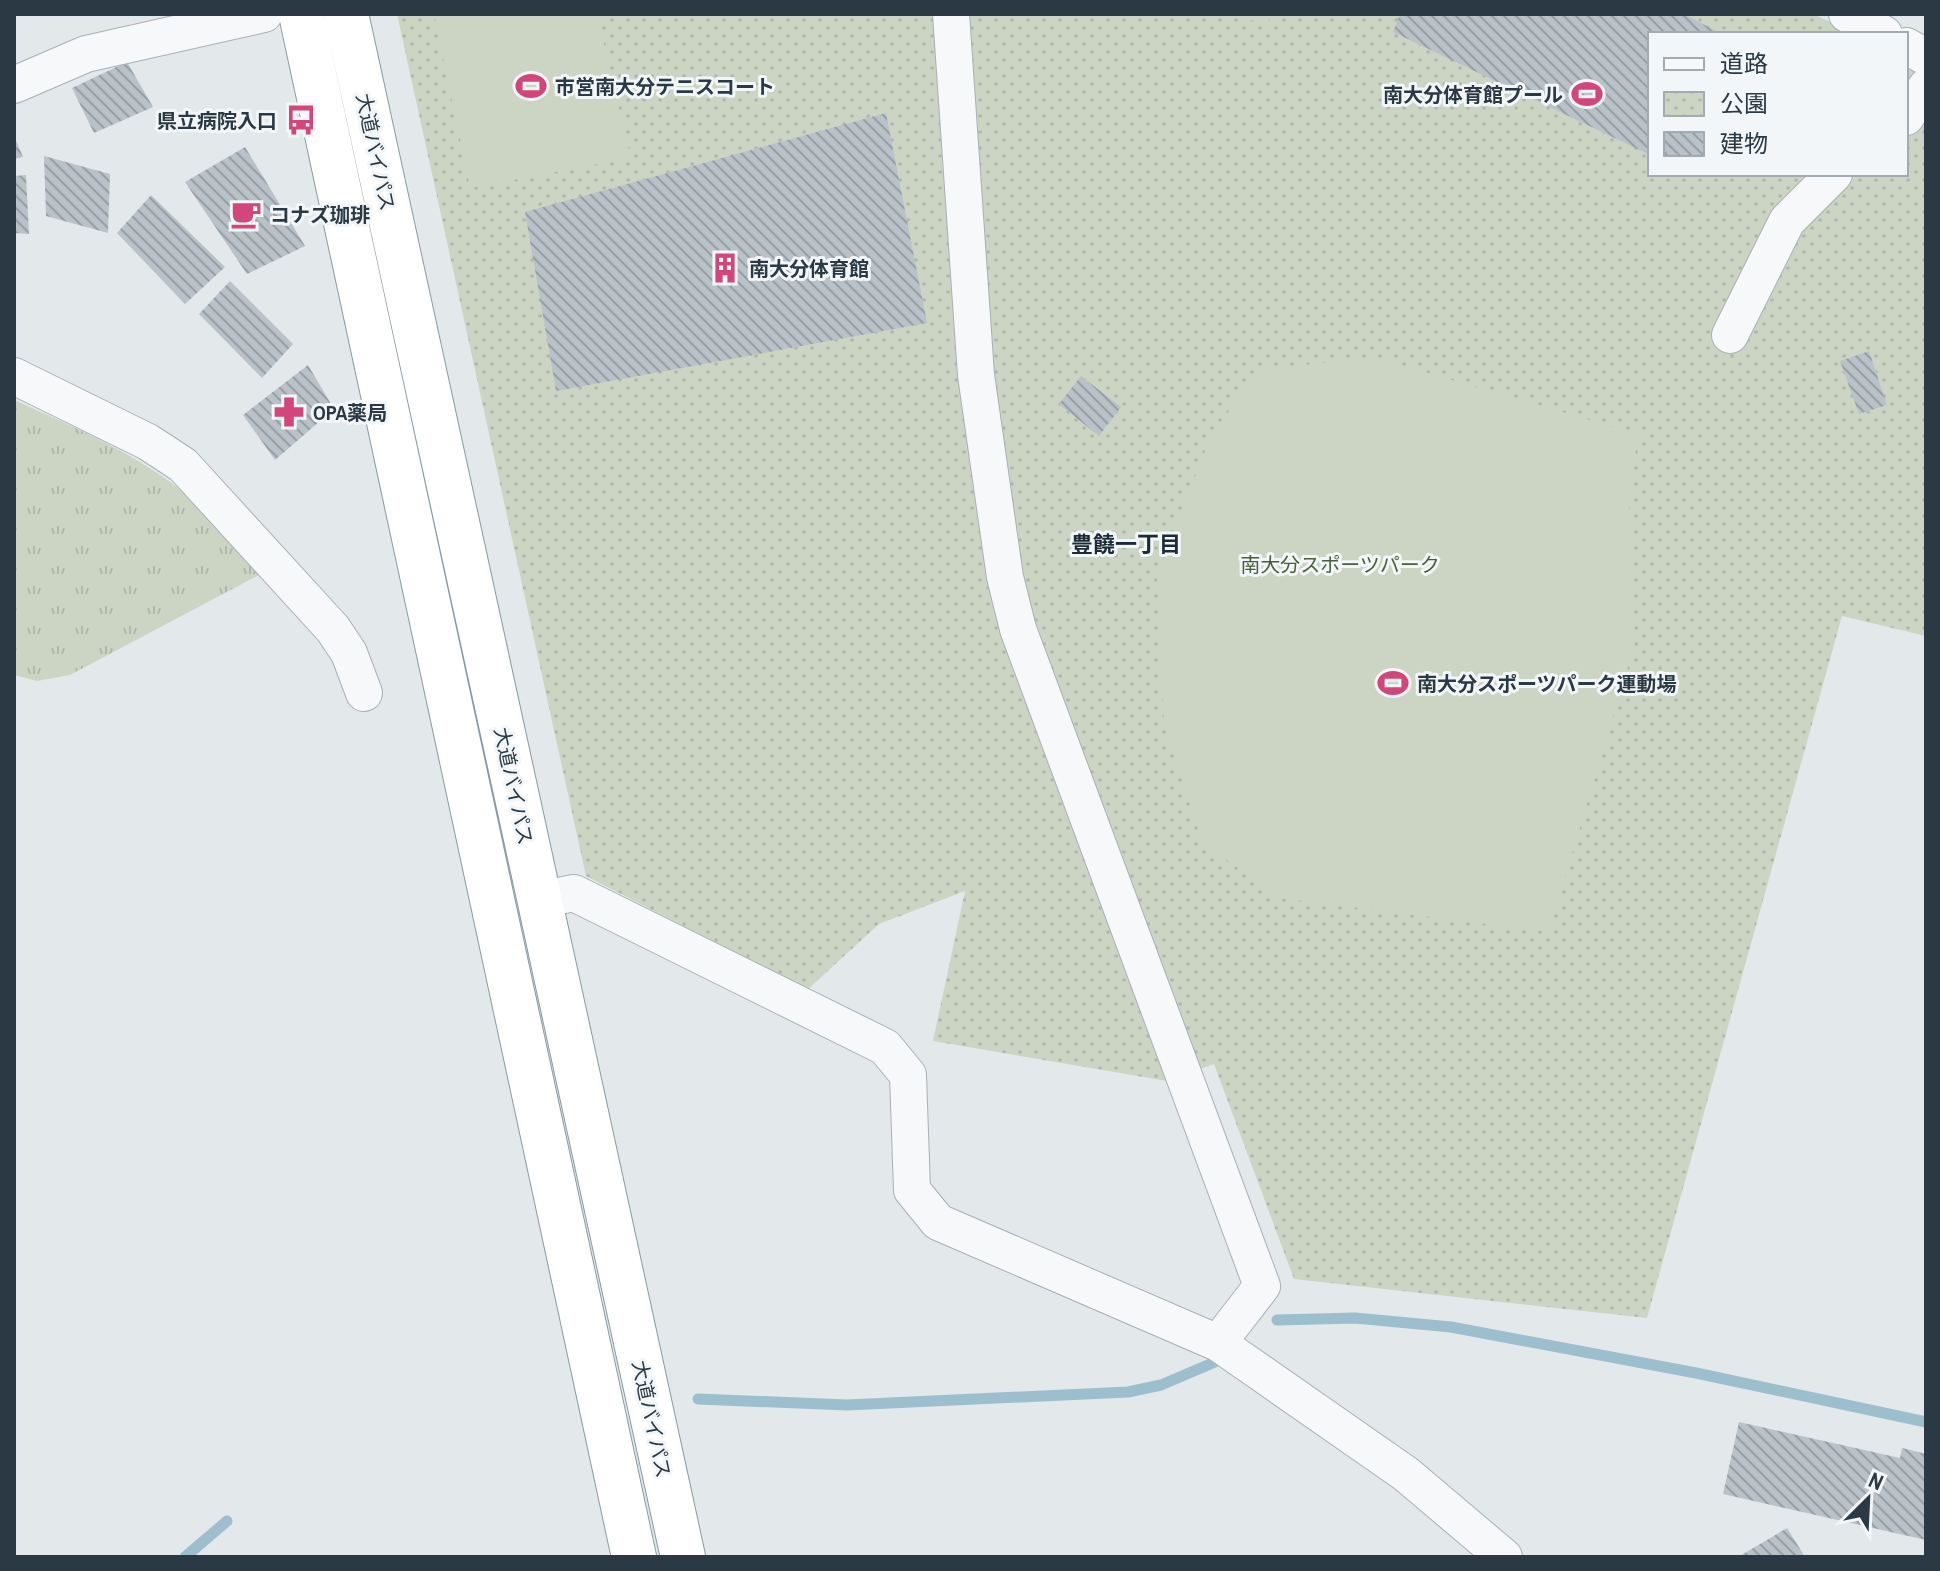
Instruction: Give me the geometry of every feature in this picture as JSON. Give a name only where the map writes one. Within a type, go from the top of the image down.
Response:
[{"type":"highway","points":[[301,14],[634,1557]]},
{"type":"highway","name":"大道バイパス","points":[[346,14],[683,1557]]},
{"type":"street","points":[[14,85],[86,54],[264,14]]},
{"type":"street","points":[[951,14],[976,375],[1005,577],[1018,629],[1262,1286],[1218,1343]]},
{"type":"street","points":[[1847,14],[1880,32]]},
{"type":"street","points":[[1908,47],[1926,57]]},
{"type":"street","points":[[1908,114],[1926,87]]},
{"type":"street","points":[[1730,335],[1787,221],[1832,176]]},
{"type":"street","points":[[14,376],[148,442],[200,479],[333,629],[349,653],[364,693]]},
{"type":"street","points":[[539,900],[574,893],[885,1047],[908,1075],[912,1190],[938,1222],[1218,1343],[1406,1474],[1504,1557]]},
{"type":"green space","name":"南大分スポーツパーク","points":[[397,14],[1814,14],[1848,32],[1648,32],[1648,176],[1908,176],[1908,63],[1926,73],[1926,636],[1842,616],[1647,1318],[1294,1279],[1214,1064],[1167,1081],[933,1041],[965,891],[879,924],[807,990],[586,876]]},
{"type":"green space","name":"市営南大分テニスコート","points":[[434,14],[597,14],[631,158],[470,188]]},
{"type":"green space","points":[[1223,14],[1271,14],[1268,24]]},
{"type":"green space","name":"南大分スポーツパーク運動場","points":[[1377,358],[1638,434],[1629,499],[1635,643],[1549,932],[1279,898],[1202,842],[1164,724],[1157,577],[1211,435],[1260,369]]},
{"type":"green space","points":[[14,400],[118,450],[167,480],[218,524],[259,575],[70,675],[37,681],[14,675]]},
{"type":"building","name":"南大分体育館プール","points":[[1400,14],[1684,14],[1718,32],[1648,32],[1648,154],[1393,32]]},
{"type":"building","points":[[127,62],[153,107],[94,133],[72,88]]},
{"type":"building","name":"南大分体育館","points":[[886,113],[927,323],[556,391],[525,212]]},
{"type":"building","points":[[14,136],[23,157],[14,159]]},
{"type":"building","name":"コナズ珈琲","points":[[245,147],[305,246],[247,274],[185,182]]},
{"type":"building","points":[[44,156],[110,174],[108,233],[46,216]]},
{"type":"building","points":[[26,175],[29,234],[14,233],[14,176]]},
{"type":"building","points":[[151,195],[225,267],[185,304],[117,233]]},
{"type":"building","points":[[230,281],[293,344],[262,378],[199,314]]},
{"type":"building","points":[[1869,351],[1887,405],[1859,414],[1840,361]]},
{"type":"building","name":"OPA薬局","points":[[308,365],[334,409],[275,460],[243,415]]},
{"type":"building","points":[[1081,376],[1121,407],[1099,436],[1059,404]]},
{"type":"building","points":[[1739,1422],[1900,1458],[1902,1448],[1926,1454],[1926,1540],[1723,1494]]},
{"type":"building","points":[[1787,1528],[1805,1557],[1738,1557]]},
{"type":"waterway","points":[[1277,1320],[1355,1318],[1451,1327],[1696,1373],[1926,1422]]},
{"type":"waterway","points":[[698,1399],[847,1405],[1128,1392],[1161,1385],[1215,1362]]},
{"type":"waterway","points":[[185,1557],[227,1521]]},
{"type":"place","name":"市営南大分テニスコート","points":[[531,86]]},
{"type":"place","name":"南大分体育館プール","points":[[1587,94]]},
{"type":"place","name":"県立病院入口","points":[[301,120]]},
{"type":"place","name":"コナズ珈琲","points":[[246,214]]},
{"type":"place","name":"南大分体育館","points":[[725,268]]},
{"type":"place","name":"OPA薬局","points":[[289,412]]},
{"type":"place","name":"南大分スポーツパーク運動場","points":[[1393,683]]},
{"type":"district","name":"豊饒一丁目","points":[[1126,544]]}]
